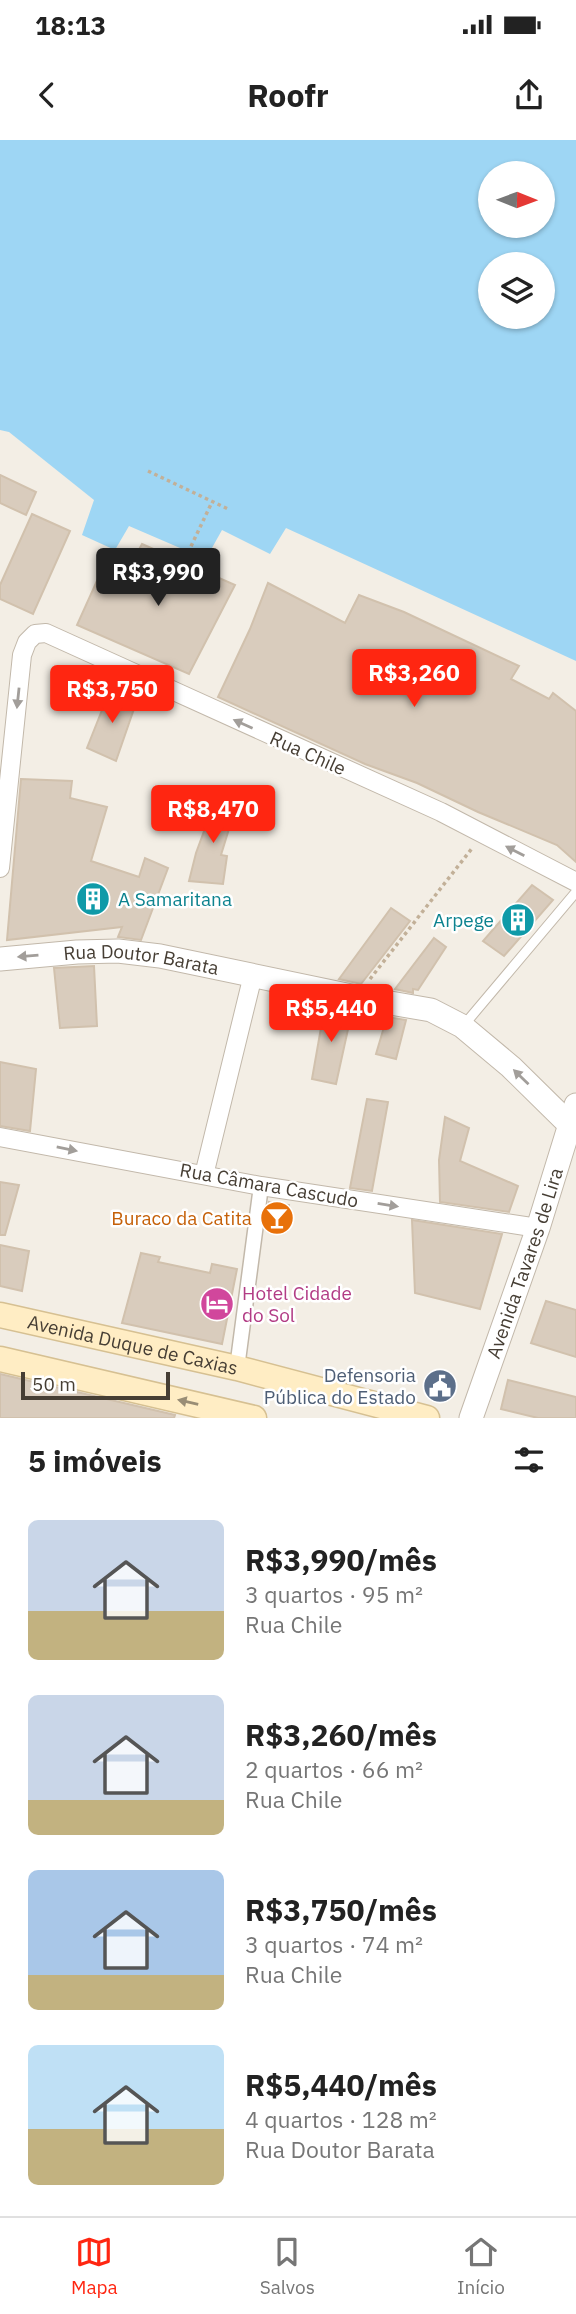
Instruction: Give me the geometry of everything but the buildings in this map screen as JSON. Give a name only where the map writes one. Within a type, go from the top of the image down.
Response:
[{"type":"main road","name":"Avenida Duque de Caxias","points":[[0,1315],[237,1368],[427,1418]]},
{"type":"main road","points":[[0,1359],[254,1418]]},
{"type":"street","name":"Rua Chile","points":[[0,868],[22,655],[27,642],[36,634],[46,633],[442,812],[576,883]]},
{"type":"street","name":"Rua Doutor Barata","points":[[0,958],[118,951],[160,956],[431,1010],[462,1026],[574,1119]]},
{"type":"street","points":[[204,1175],[253,975]]},
{"type":"street","name":"Avenida Tavares de Lira","points":[[471,1418],[574,1119]]},
{"type":"street","name":"Rua Câmara Cascudo","points":[[0,1137],[261,1186],[538,1228]]},
{"type":"street","points":[[237,1368],[261,1186]]},
{"type":"lane","points":[[462,1026],[576,892]]},
{"type":"path","points":[[148,471],[228,509]]},
{"type":"path","points":[[185,559],[212,502]]},
{"type":"path","points":[[356,997],[482,834]]},
{"type":"water","points":[[0,140],[576,140],[576,661],[286,528],[270,554],[222,530],[208,555],[194,554],[129,526],[115,550],[82,535],[94,500],[9,432],[0,430]]},
{"type":"place","name":"A Samaritana","points":[[93,899]]},
{"type":"place","name":"Arpege","points":[[518,920]]},
{"type":"place","name":"Buraco da Catita","points":[[277,1218]]},
{"type":"place","name":"Hotel Cidade do Sol","points":[[217,1304]]},
{"type":"place","name":"Defensoria Pública do Estado","points":[[440,1386]]}]
